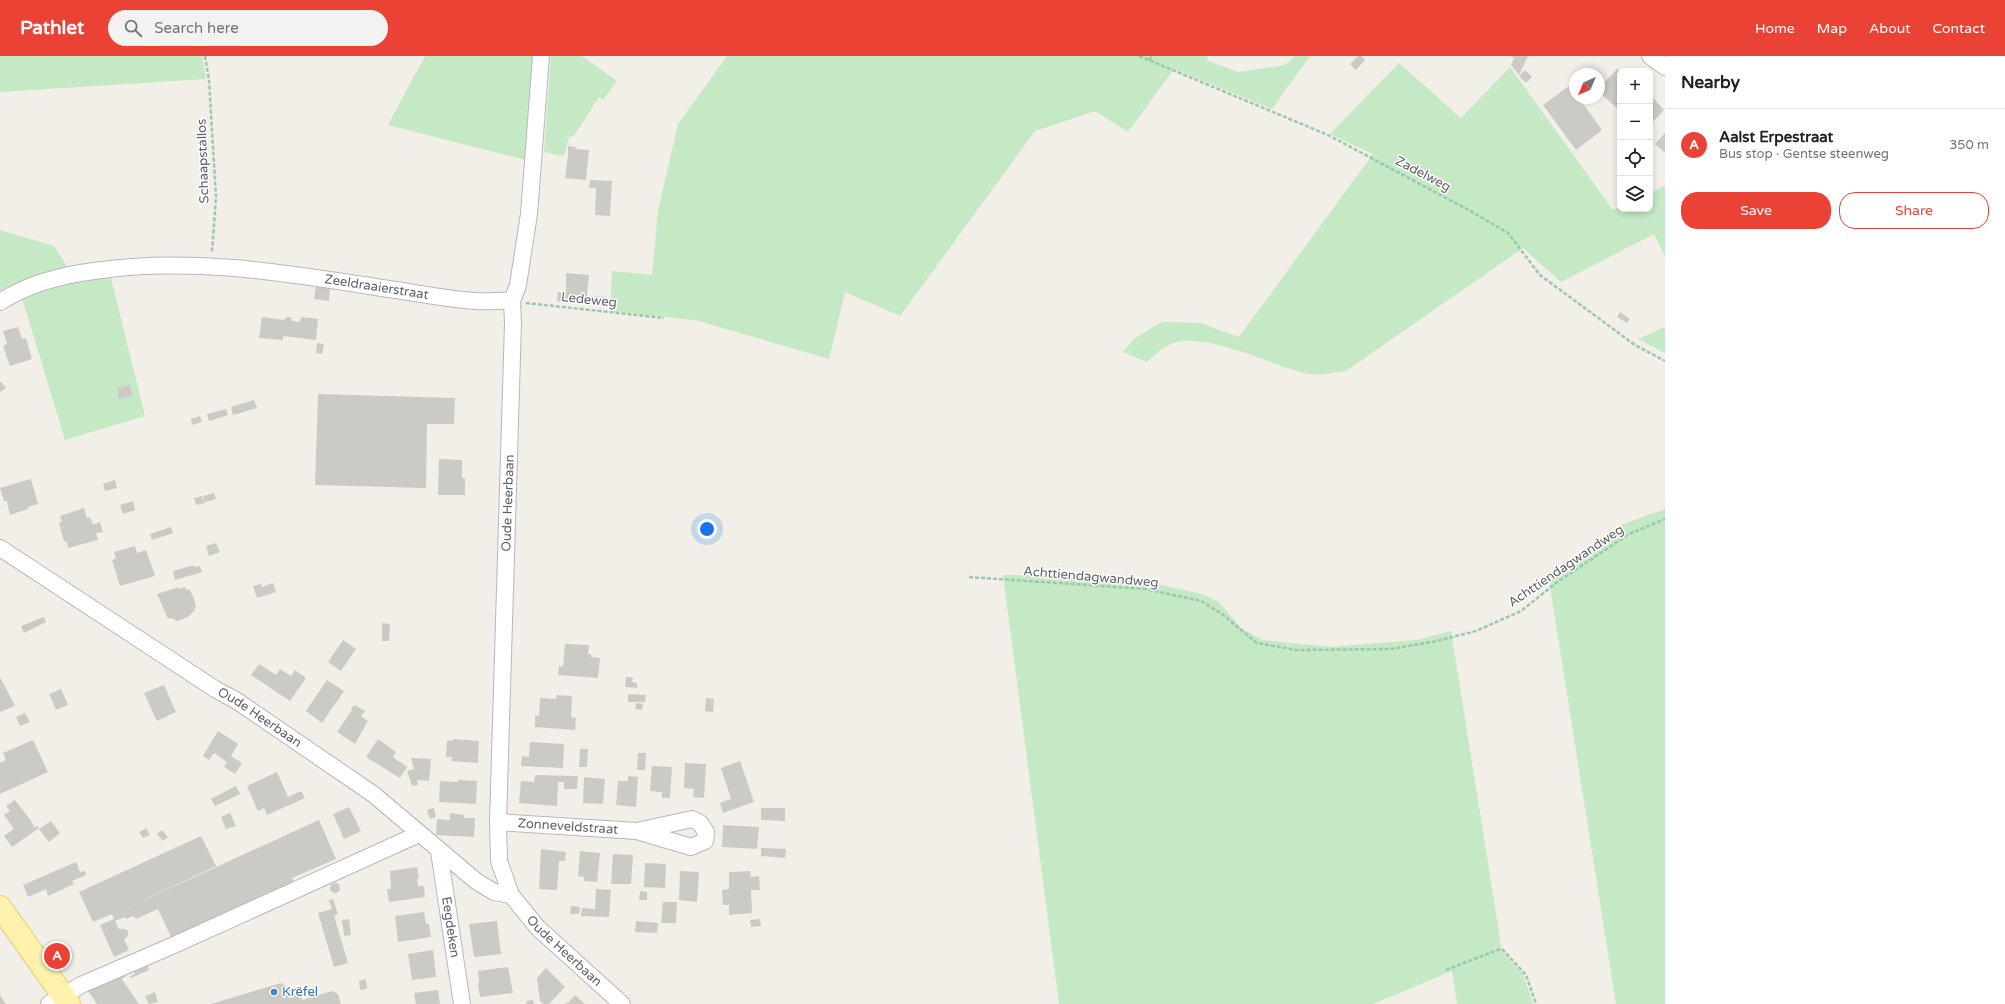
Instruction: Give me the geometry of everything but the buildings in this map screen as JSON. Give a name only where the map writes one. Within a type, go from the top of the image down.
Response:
[{"type":"main road","points":[[0,907],[61,1002]]},
{"type":"street","points":[[512,302],[518,285],[529,214],[541,56]]},
{"type":"street","points":[[1650,56],[1665,67]]},
{"type":"street","name":"Zeeldraaierstraat","points":[[0,302],[36,284],[68,275],[113,268],[169,264],[210,266],[338,281],[476,301],[512,302]]},
{"type":"street","name":"Oude Heerbaan","points":[[512,302],[513,331],[498,822],[499,861],[511,895],[538,928],[622,1004]]},
{"type":"street","name":"Oude Heerbaan","points":[[0,548],[304,746],[373,794],[476,881],[494,892],[511,895]]},
{"type":"street","name":"Zonneveldstraat","points":[[498,822],[637,831]]},
{"type":"street","points":[[61,1002],[81,985],[174,946],[419,834]]},
{"type":"street","name":"Eegdeken","points":[[439,851],[462,1004]]},
{"type":"path","name":"Schaapstallos","points":[[205,56],[209,80],[216,197],[210,266]]},
{"type":"path","name":"Zadelweg","points":[[1139,56],[1328,135],[1467,209],[1508,233],[1540,275],[1635,345],[1665,361]]},
{"type":"path","points":[[1149,60],[1152,56]]},
{"type":"path","name":"Ledeweg","points":[[512,302],[664,318]]},
{"type":"path","name":"Achttiendagwandweg","points":[[969,577],[1146,589],[1201,601],[1222,614],[1257,643],[1296,650],[1391,648],[1436,641],[1476,631],[1521,611],[1556,583],[1629,534],[1665,519]]},
{"type":"path","points":[[1446,970],[1500,949],[1503,950],[1526,975],[1536,1004]]},
{"type":"green space","points":[[0,56],[202,56],[206,79],[0,92]]},
{"type":"green space","points":[[425,56],[535,56],[526,160],[388,125]]},
{"type":"green space","points":[[551,56],[582,56],[617,81],[603,100],[599,97],[574,136],[569,137],[564,156],[544,152]]},
{"type":"green space","points":[[727,56],[1207,56],[1208,61],[1238,72],[1286,65],[1294,56],[1310,56],[1272,109],[1174,69],[1128,132],[1095,111],[1035,131],[900,316],[845,292],[829,359],[695,320],[610,311],[612,271],[652,275],[658,211],[678,124]]},
{"type":"green space","points":[[1399,63],[1461,118],[1510,67],[1613,210],[1617,208],[1617,212],[1653,212],[1653,192],[1665,186],[1665,257],[1654,234],[1561,282],[1523,248],[1346,371],[1309,374],[1220,345],[1202,342],[1185,341],[1171,344],[1147,362],[1123,352],[1135,338],[1162,322],[1200,323],[1239,337],[1373,154],[1330,134]]},
{"type":"green space","points":[[0,230],[54,246],[68,268],[0,297]]},
{"type":"green space","points":[[110,274],[145,416],[65,440],[22,298],[77,280]]},
{"type":"green space","points":[[1665,327],[1665,353],[1638,339]]},
{"type":"green space","points":[[1665,509],[1665,1004],[1616,1004],[1549,580],[1623,524]]},
{"type":"green space","points":[[1003,575],[1086,575],[1148,582],[1202,594],[1218,601],[1241,628],[1263,640],[1331,647],[1417,640],[1451,631],[1502,951],[1523,974],[1533,1004],[1457,1004],[1452,971],[1373,1004],[1059,1004]]},
{"type":"place","name":"Aalst Erpestraat","points":[[57,956]]},
{"type":"place","name":"Krëfel","points":[[274,992]]}]
